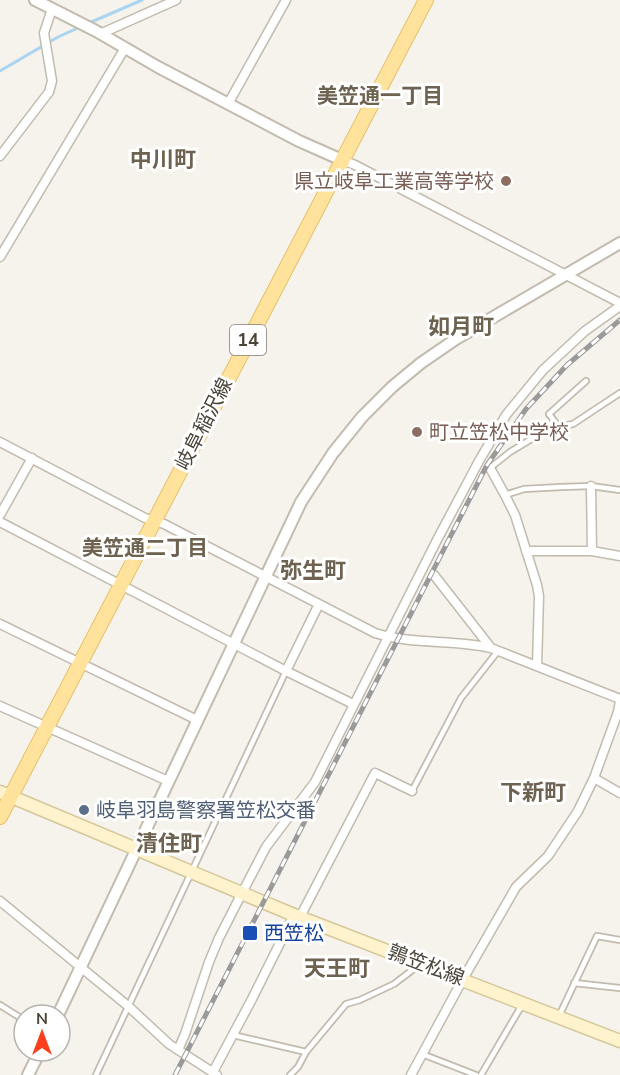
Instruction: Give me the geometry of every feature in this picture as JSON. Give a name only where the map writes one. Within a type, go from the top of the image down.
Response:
[{"type":"main road","name":"岐阜稲沢線","points":[[0,817],[5,794],[47,727],[426,0]]},
{"type":"main road","name":"鶉笠松線","points":[[5,794],[297,916],[620,1041]]},
{"type":"street","points":[[35,0],[299,141],[355,165],[620,304],[585,331],[543,370],[506,415],[479,461],[387,637],[315,782],[266,847],[242,892],[209,962],[178,1050]]},
{"type":"street","points":[[98,32],[176,0]]},
{"type":"street","points":[[228,104],[286,0]]},
{"type":"street","points":[[0,156],[49,92],[52,81],[44,33],[52,9]]},
{"type":"street","points":[[0,257],[124,48]]},
{"type":"street","points":[[63,1003],[301,502],[333,453],[384,394],[421,363],[456,339],[620,243]]},
{"type":"street","points":[[0,442],[145,518],[165,524],[375,633],[387,637],[476,644],[620,700],[618,712],[594,778],[578,811],[548,856],[516,887],[411,1075]]},
{"type":"street","points":[[0,515],[32,458]]},
{"type":"street","points":[[489,468],[515,515],[537,585],[539,596],[537,666]]},
{"type":"street","points":[[591,486],[592,551]]},
{"type":"street","points":[[0,522],[353,704]]},
{"type":"street","points":[[526,551],[592,551],[620,556]]},
{"type":"street","points":[[434,575],[495,650]]},
{"type":"street","points":[[286,671],[319,604]]},
{"type":"street","points":[[0,624],[197,720]]},
{"type":"street","points":[[0,706],[168,781]]},
{"type":"street","points":[[0,901],[128,1006],[169,1044],[215,1074],[233,1035],[375,773],[412,791]]},
{"type":"street","points":[[594,778],[620,793]]},
{"type":"lane","points":[[558,426],[549,414],[586,381]]},
{"type":"lane","points":[[489,468],[548,429],[573,424],[620,393]]},
{"type":"lane","points":[[505,495],[524,489],[591,486],[620,490]]},
{"type":"lane","points":[[412,791],[461,699],[495,650]]},
{"type":"lane","points":[[96,1075],[286,671]]},
{"type":"lane","points":[[558,1017],[597,936],[620,940]]},
{"type":"lane","points":[[290,1075],[346,1004],[394,984],[421,963]]},
{"type":"lane","points":[[574,984],[620,988]]},
{"type":"lane","points":[[481,1075],[523,1003]]},
{"type":"lane","points":[[233,1035],[306,1052]]},
{"type":"lane","points":[[422,1054],[476,1075]]},
{"type":"waterway","points":[[89,23],[142,0]]},
{"type":"waterway","points":[[0,71],[58,37],[80,27]]},
{"type":"railway","points":[[175,1075],[487,465],[526,409],[567,365],[620,320]]},
{"type":"place","name":"県立岐阜工業高等学校","points":[[506,181]]},
{"type":"place","name":"町立笠松中学校","points":[[417,432]]},
{"type":"place","name":"岐阜羽島警察署笠松交番","points":[[84,810]]},
{"type":"place","name":"西笠松","points":[[250,933]]},
{"type":"district","name":"美笠通一丁目","points":[[380,96]]},
{"type":"district","name":"中川町","points":[[163,160]]},
{"type":"district","name":"如月町","points":[[461,327]]},
{"type":"district","name":"美笠通二丁目","points":[[145,548]]},
{"type":"district","name":"弥生町","points":[[313,571]]},
{"type":"district","name":"下新町","points":[[533,793]]},
{"type":"district","name":"清住町","points":[[169,844]]},
{"type":"district","name":"天王町","points":[[337,969]]}]
